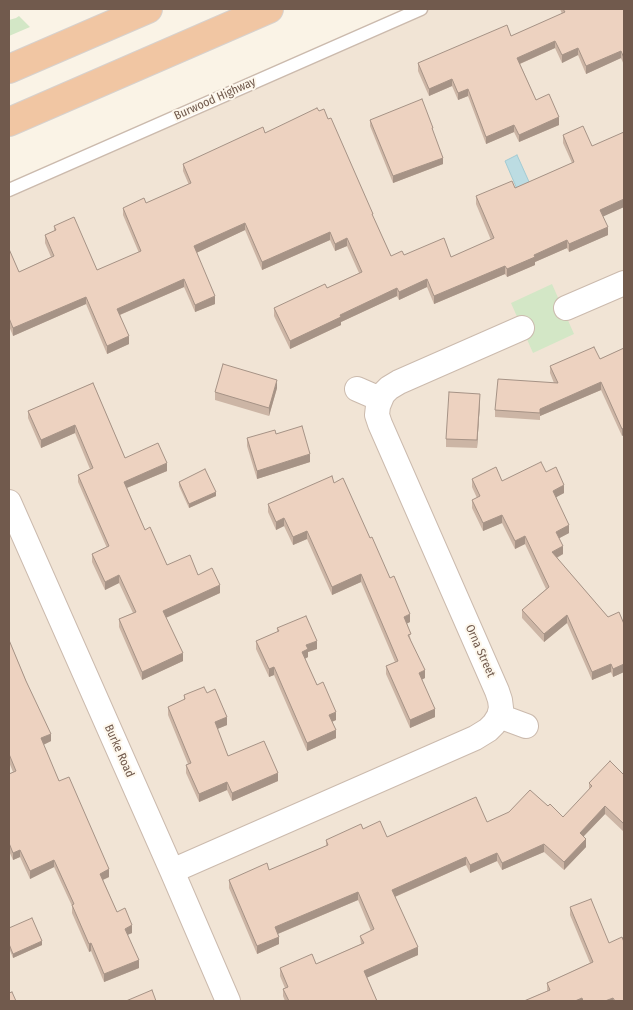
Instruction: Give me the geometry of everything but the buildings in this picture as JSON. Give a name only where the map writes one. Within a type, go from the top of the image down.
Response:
[{"type":"highway","points":[[9,70],[114,16],[148,9]]},
{"type":"highway","points":[[9,122],[269,9]]},
{"type":"street","points":[[566,308],[624,283]]},
{"type":"street","points":[[357,389],[380,399],[389,388],[398,382],[522,328]]},
{"type":"street","name":"Orna Street","points":[[380,399],[377,415],[380,424],[497,690],[501,708],[499,716]]},
{"type":"street","name":"Burke Road","points":[[9,502],[228,1001]]},
{"type":"street","points":[[172,871],[474,738],[488,730],[499,716],[526,726]]},
{"type":"lane","name":"Burwood Highway","points":[[9,190],[421,9]]},
{"type":"shaded area","points":[[423,9],[624,9],[624,1001],[9,1001],[9,190]]},
{"type":"green space","points":[[19,16],[30,27],[9,36],[9,20]]},
{"type":"green space","points":[[552,284],[574,334],[533,353],[511,303]]},
{"type":"water","points":[[517,155],[530,184],[517,189],[505,161]]}]
